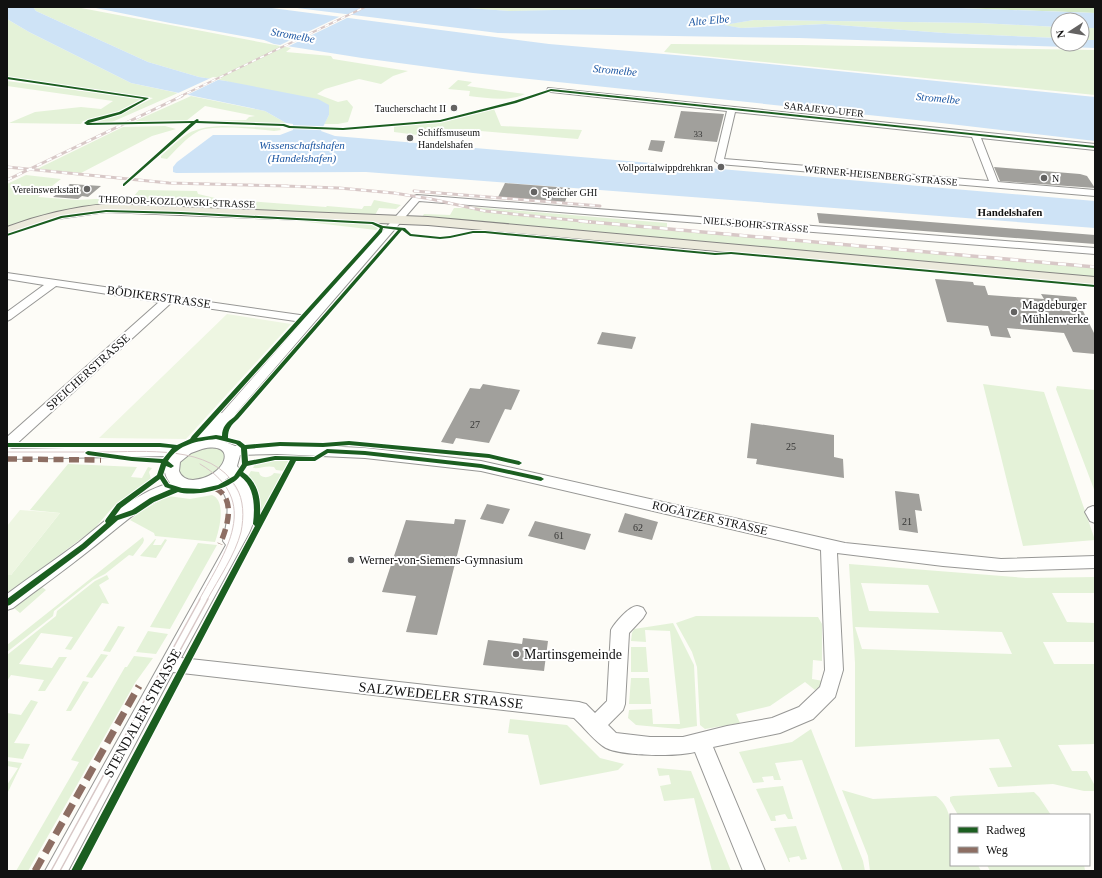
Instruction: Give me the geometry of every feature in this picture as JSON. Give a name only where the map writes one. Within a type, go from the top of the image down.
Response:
[{"type":"main road","name":"THEODOR-KOZLOWSKI-STRASSE","points":[[7,232],[57,215],[80,210],[106,208],[400,219],[1095,282]]},
{"type":"street","name":"SARAJEVO-UFER","points":[[551,90],[1095,147]]},
{"type":"street","name":"WERNER-HEISENBERG-STRASSE","points":[[731,110],[719,161],[1095,193]]},
{"type":"street","points":[[976,135],[995,185]]},
{"type":"street","name":"NIELS-BOHR-STRASSE","points":[[400,219],[417,198],[1095,251]]},
{"type":"street","points":[[217,444],[216,432],[232,409],[400,219]]},
{"type":"street","name":"BÖDIKERSTRASSE","points":[[7,276],[170,298],[310,320]]},
{"type":"street","points":[[7,317],[55,282]]},
{"type":"street","name":"SPEICHERSTRASSE","points":[[7,445],[170,298]]},
{"type":"street","points":[[7,603],[84,546],[116,518],[128,505],[162,481],[171,468],[176,457],[191,448],[216,420],[232,409]]},
{"type":"street","points":[[7,454],[88,453],[191,448],[217,444],[225,446],[231,451],[234,459],[231,466],[222,476],[210,482],[184,484],[170,488],[151,496],[116,518]]},
{"type":"street","name":"ROGÄTZER STRASSE","points":[[231,451],[277,449],[365,453],[488,467],[845,549],[1001,565],[1095,562]]},
{"type":"street","name":"ROGÄTZER STRASSE","points":[[231,466],[257,457],[298,450]]},
{"type":"street","points":[[88,453],[132,459],[164,461],[171,468],[174,478],[184,484]]},
{"type":"street","name":"STENDALER STRASSE","points":[[56,871],[227,556],[246,524],[249,509],[247,492],[231,466]]},
{"type":"street","name":"STENDALER STRASSE","points":[[210,482],[218,482],[229,489],[235,506],[235,524],[227,556]]},
{"type":"street","name":"SALZWEDELER STRASSE","points":[[168,664],[579,710],[611,741],[650,746],[683,746],[727,735],[773,727],[806,712],[828,691],[834,670],[829,545]]},
{"type":"street","points":[[595,726],[616,704],[620,630],[637,613]]},
{"type":"street","points":[[701,742],[754,871]]},
{"type":"green space","points":[[33,7],[76,7],[291,48],[286,52],[331,56],[333,59],[408,71],[393,76],[381,84],[359,79],[325,89],[317,94],[338,102],[347,100],[353,107],[348,122],[324,124],[329,115],[226,81],[199,77],[148,62],[36,11]]},
{"type":"green space","points":[[454,7],[805,7],[510,11]]},
{"type":"green space","points":[[868,7],[1095,7],[1095,13],[1090,12]]},
{"type":"green space","points":[[7,19],[29,32],[131,83],[178,93],[112,122],[90,123],[93,120],[121,114],[153,98],[7,77]]},
{"type":"green space","points":[[754,20],[980,23],[1050,27],[1050,38],[944,33],[825,24],[741,28],[722,25]]},
{"type":"green space","points":[[1090,28],[1095,28],[1095,40],[1090,40]]},
{"type":"green space","points":[[671,44],[1050,49],[1050,52],[1090,52],[1090,50],[1095,50],[1095,95],[664,52]]},
{"type":"green space","points":[[458,80],[472,82],[467,86],[525,94],[505,99],[469,96],[470,91],[448,89]]},
{"type":"green space","points":[[7,81],[142,99],[116,113],[83,121],[81,124],[9,123],[35,112],[81,107],[101,109],[113,101],[7,86]]},
{"type":"green space","points":[[191,96],[265,111],[286,123],[203,122],[246,120],[249,117],[255,116],[205,106],[186,121],[133,122]]},
{"type":"green space","points":[[494,109],[501,126],[582,130],[578,139],[457,129],[454,133],[433,137],[394,132],[394,126],[447,121]]},
{"type":"green space","points":[[165,126],[176,129],[152,136],[81,173],[37,169],[123,127]]},
{"type":"green space","points":[[223,126],[280,128],[281,130],[274,131],[246,128],[212,128],[203,130],[189,137],[167,159],[161,158],[161,156],[182,138],[195,130]]},
{"type":"green space","points":[[26,175],[61,179],[38,197],[77,200],[133,197],[139,190],[197,191],[198,194],[245,205],[249,201],[362,209],[364,206],[371,206],[374,200],[401,205],[396,209],[379,208],[375,215],[117,205],[7,229],[7,184]]},
{"type":"green space","points":[[463,206],[667,223],[667,230],[1095,268],[1095,279],[422,217],[424,214],[450,215],[454,208],[463,208]]},
{"type":"green space","points":[[299,221],[371,224],[378,228],[376,230]]},
{"type":"green space","points":[[728,252],[1095,284],[1095,286]]},
{"type":"green space","points":[[227,314],[291,324],[186,439],[99,438]]},
{"type":"green space","points":[[983,384],[1044,392],[1095,540],[1023,546]]},
{"type":"green space","points":[[1057,386],[1095,390],[1095,492],[1056,389]]},
{"type":"green space","points":[[212,447],[227,454],[220,472],[199,479],[189,479],[179,473],[179,464],[185,457],[197,450]]},
{"type":"green space","points":[[291,458],[284,471],[276,470],[274,467],[253,468],[255,464],[268,460]]},
{"type":"green space","points":[[68,464],[137,467],[131,477],[142,478],[148,467],[152,468],[149,472],[151,479],[113,507],[94,529],[7,594],[7,575],[11,575],[60,513],[30,510]]},
{"type":"green space","points":[[251,471],[259,472],[260,475],[266,477],[271,476],[274,473],[283,474],[260,518],[257,496],[254,486],[248,476]]},
{"type":"green space","points":[[212,495],[217,498],[221,510],[220,524],[215,542],[155,536],[154,533],[130,520],[143,510],[168,496],[190,499]]},
{"type":"green space","points":[[20,510],[60,513],[11,575],[7,575],[7,526]]},
{"type":"green space","points":[[143,537],[143,543],[133,556],[129,555],[105,574],[93,580],[54,611],[53,616],[7,652],[7,645]]},
{"type":"green space","points":[[155,539],[153,545],[161,545],[165,539],[167,540],[156,558],[140,556]]},
{"type":"green space","points":[[198,543],[217,545],[170,629],[150,627]]},
{"type":"green space","points":[[849,564],[1026,578],[1095,577],[1095,593],[1052,593],[1067,622],[1095,623],[1095,642],[1043,642],[1054,664],[1095,664],[1095,744],[1058,745],[1072,771],[1087,771],[1095,786],[1095,791],[1084,791],[1053,784],[998,787],[989,768],[1012,767],[999,739],[855,747],[855,663]],"holes":[[[861,583],[928,585],[939,613],[869,611]],[[855,627],[1002,632],[1012,654],[862,649]]]},
{"type":"green space","points":[[107,575],[109,579],[99,585],[109,604],[102,603],[71,650],[65,649],[73,637],[41,633],[19,664],[52,668],[59,657],[67,657],[45,691],[38,691],[44,680],[11,675],[7,681],[7,655],[56,616],[57,611],[95,581]]},
{"type":"green space","points":[[42,587],[46,590],[20,613],[14,608]]},
{"type":"green space","points":[[696,616],[818,617],[822,624],[822,661],[813,660],[812,679],[823,681],[824,683],[815,690],[805,682],[770,706],[736,714],[740,723],[705,729],[700,725],[697,667],[692,652],[676,623]]},
{"type":"green space","points":[[673,623],[694,665],[697,726],[679,729],[636,725],[628,718],[629,710],[652,709],[653,724],[680,724],[670,631],[645,630],[646,642],[631,641],[634,629]]},
{"type":"green space","points":[[118,626],[125,627],[110,652],[103,651]]},
{"type":"green space","points":[[148,631],[168,634],[156,654],[136,652]]},
{"type":"green space","points":[[631,647],[646,647],[648,672],[631,672]]},
{"type":"green space","points":[[101,654],[108,655],[92,678],[86,677]]},
{"type":"green space","points":[[134,656],[153,658],[135,683],[28,871],[16,871],[79,762],[71,760],[125,667],[127,667]]},
{"type":"green space","points":[[631,678],[649,678],[651,704],[629,704]]},
{"type":"green space","points":[[83,681],[89,682],[71,711],[66,711]]},
{"type":"green space","points":[[31,700],[38,702],[14,743],[30,744],[23,759],[7,757],[7,713],[21,715]]},
{"type":"green space","points":[[510,719],[567,725],[600,758],[624,764],[618,770],[540,785],[528,735],[508,733]]},
{"type":"green space","points":[[811,729],[863,861],[865,871],[843,871],[802,760],[775,763],[781,780],[774,780],[773,776],[762,777],[764,782],[753,783],[739,752],[792,742]]},
{"type":"green space","points":[[7,761],[22,763],[7,794],[7,785],[18,768],[7,766]]},
{"type":"green space","points":[[657,768],[691,771],[731,871],[712,871],[694,798],[664,801],[660,786],[671,784],[669,775],[659,776]]},
{"type":"green space","points":[[783,786],[793,819],[788,819],[785,814],[775,816],[776,821],[771,821],[756,789]]},
{"type":"green space","points":[[842,790],[873,799],[936,796],[943,802],[950,819],[950,866],[978,866],[981,871],[870,871],[868,856]]},
{"type":"green space","points":[[1034,792],[1050,814],[957,814],[950,801],[950,797]]},
{"type":"green space","points":[[796,826],[807,859],[801,860],[799,856],[789,858],[789,862],[774,828]]},
{"type":"green space","points":[[988,866],[1084,866],[1085,870],[990,871]]},
{"type":"water","name":"Wissenschaftshafen (Handelshafen)","points":[[7,7],[33,7],[36,11],[148,62],[199,77],[318,99],[329,105],[329,115],[321,131],[335,136],[1095,201],[1095,228],[366,172],[176,173],[173,172],[173,167],[177,162],[213,135],[280,135],[293,130],[293,124],[286,123],[265,111],[131,83],[29,32],[7,19]]},
{"type":"water","name":"Stromelbe","points":[[91,7],[264,7],[549,44],[710,58],[1095,97],[1095,141],[916,120],[473,73],[274,44],[264,40]]},
{"type":"water","name":"Alte Elbe","points":[[289,7],[454,7],[510,11],[643,8],[868,7],[961,8],[1068,12],[1050,12],[1050,27],[980,23],[754,20],[724,25],[741,28],[825,24],[944,33],[1050,38],[1050,46],[799,38],[498,33]]},
{"type":"water","points":[[1090,13],[1095,13],[1095,28],[1090,28]]},
{"type":"water","points":[[1090,40],[1095,40],[1095,48],[1090,48]]},
{"type":"pier","points":[[341,16],[349,17],[287,47],[278,46]]},
{"type":"pier","points":[[213,77],[222,78],[185,96],[176,94]]},
{"type":"building","points":[[681,111],[724,114],[717,142],[674,138]]},
{"type":"building","points":[[651,140],[665,141],[662,152],[648,150]]},
{"type":"building","name":"N","points":[[994,167],[1080,174],[1087,176],[1095,188],[1000,181]]},
{"type":"building","name":"Speicher GHI","points":[[505,183],[570,188],[565,202],[498,197]]},
{"type":"building","name":"Vereinswerkstatt","points":[[70,184],[101,186],[88,197],[82,196],[78,199],[53,197]]},
{"type":"building","points":[[817,213],[1095,235],[1095,244],[819,223]]},
{"type":"building","name":"Magdeburger Mühlenwerke","points":[[935,279],[973,282],[974,285],[985,286],[988,295],[1044,299],[1041,294],[1076,297],[1095,335],[1095,354],[1073,352],[1064,333],[1007,328],[1011,338],[991,336],[988,326],[947,322]]},
{"type":"building","points":[[602,332],[636,337],[632,349],[597,344]]},
{"type":"building","points":[[483,384],[520,390],[511,410],[505,409],[489,443],[456,438],[453,444],[441,442],[470,388],[480,389]]},
{"type":"building","points":[[751,423],[834,435],[834,457],[843,459],[844,478],[756,464],[757,459],[747,458]]},
{"type":"building","points":[[895,491],[919,494],[922,511],[915,510],[918,533],[899,530]]},
{"type":"building","points":[[487,504],[510,509],[503,524],[480,519]]},
{"type":"building","points":[[625,513],[658,522],[652,540],[618,532]]},
{"type":"building","points":[[455,519],[466,520],[437,635],[406,632],[416,596],[382,592],[406,520],[454,524]]},
{"type":"building","points":[[535,521],[591,534],[585,550],[528,536]]},
{"type":"building","name":"Martinsgemeinde","points":[[523,638],[548,641],[544,671],[483,665],[488,640],[522,644]]},
{"type":"tram line","points":[[7,452],[137,451],[176,453],[211,463],[225,473],[236,487],[241,497],[243,509],[242,526],[231,558],[207,600]]},
{"type":"tram line","points":[[199,600],[227,546],[233,528],[234,511],[230,494],[219,478],[200,464]]},
{"type":"tram line","points":[[51,871],[200,599]]},
{"type":"tram line","points":[[60,871],[208,599]]},
{"type":"railway","points":[[179,97],[365,7]]},
{"type":"railway","points":[[29,169],[182,96]]},
{"type":"railway","points":[[7,167],[29,169]]},
{"type":"railway","points":[[7,180],[29,169]]},
{"type":"railway","points":[[29,169],[169,183],[288,186]]},
{"type":"railway","points":[[284,186],[339,188],[394,193],[431,199],[485,211],[590,222]]},
{"type":"railway","points":[[414,191],[600,206]]},
{"type":"railway","points":[[580,221],[590,222]]},
{"type":"railway","points":[[590,222],[1095,267]]},
{"type":"marked path","points":[[7,459],[101,460]]},
{"type":"marked path","points":[[215,488],[222,491],[228,504],[227,521],[220,544]]},
{"type":"marked path","points":[[35,871],[139,686]]},
{"type":"cycle path","points":[[7,78],[147,98],[120,113],[89,121],[86,123],[88,124],[195,122],[284,125],[289,127],[343,129],[440,121],[515,102],[551,90],[1095,147]]},
{"type":"cycle path","points":[[124,185],[197,120]]},
{"type":"cycle path","points":[[7,235],[61,217],[106,211],[181,213],[373,223],[382,227],[403,229],[410,235],[440,238],[473,232],[485,232],[715,254],[731,253],[1095,286]]},
{"type":"cycle path","points":[[193,441],[194,437],[382,227]]},
{"type":"cycle path","points":[[225,438],[225,432],[229,424],[236,418],[401,229]]},
{"type":"cycle path","points":[[216,437],[238,442],[244,447],[245,464],[236,478],[220,487],[200,491],[182,491],[167,486],[160,475],[165,460],[170,454],[175,449],[187,442],[216,437]]},
{"type":"cycle path","points":[[244,447],[280,444],[323,445],[349,443],[489,456],[519,463]]},
{"type":"cycle path","points":[[7,445],[160,445],[177,447]]},
{"type":"cycle path","points":[[246,464],[275,458],[315,459],[327,451],[365,453],[481,466],[541,479]]},
{"type":"cycle path","points":[[88,453],[132,459],[164,461],[171,466]]},
{"type":"cycle path","points":[[76,871],[294,458]]},
{"type":"cycle path","points":[[241,474],[251,483],[256,496],[256,524]]},
{"type":"cycle path","points":[[108,521],[119,506],[160,476]]},
{"type":"cycle path","points":[[7,603],[84,546],[116,518],[134,512],[152,500],[176,490]]},
{"type":"place","name":"Taucherschacht II","points":[[454,108]]},
{"type":"place","name":"Schiffsmuseum Handelshafen","points":[[410,138]]},
{"type":"place","name":"Vollportalwippdrehkran","points":[[721,167]]},
{"type":"place","name":"N","points":[[1044,178]]},
{"type":"place","name":"Vereinswerkstatt","points":[[87,189]]},
{"type":"place","name":"Speicher GHI","points":[[534,192]]},
{"type":"place","name":"Magdeburger Mühlenwerke","points":[[1014,312]]},
{"type":"place","name":"Werner-von-Siemens-Gymnasium","points":[[351,560]]},
{"type":"place","name":"Martinsgemeinde","points":[[516,654]]},
{"type":"district","name":"Handelshafen","points":[[1010,212]]}]
